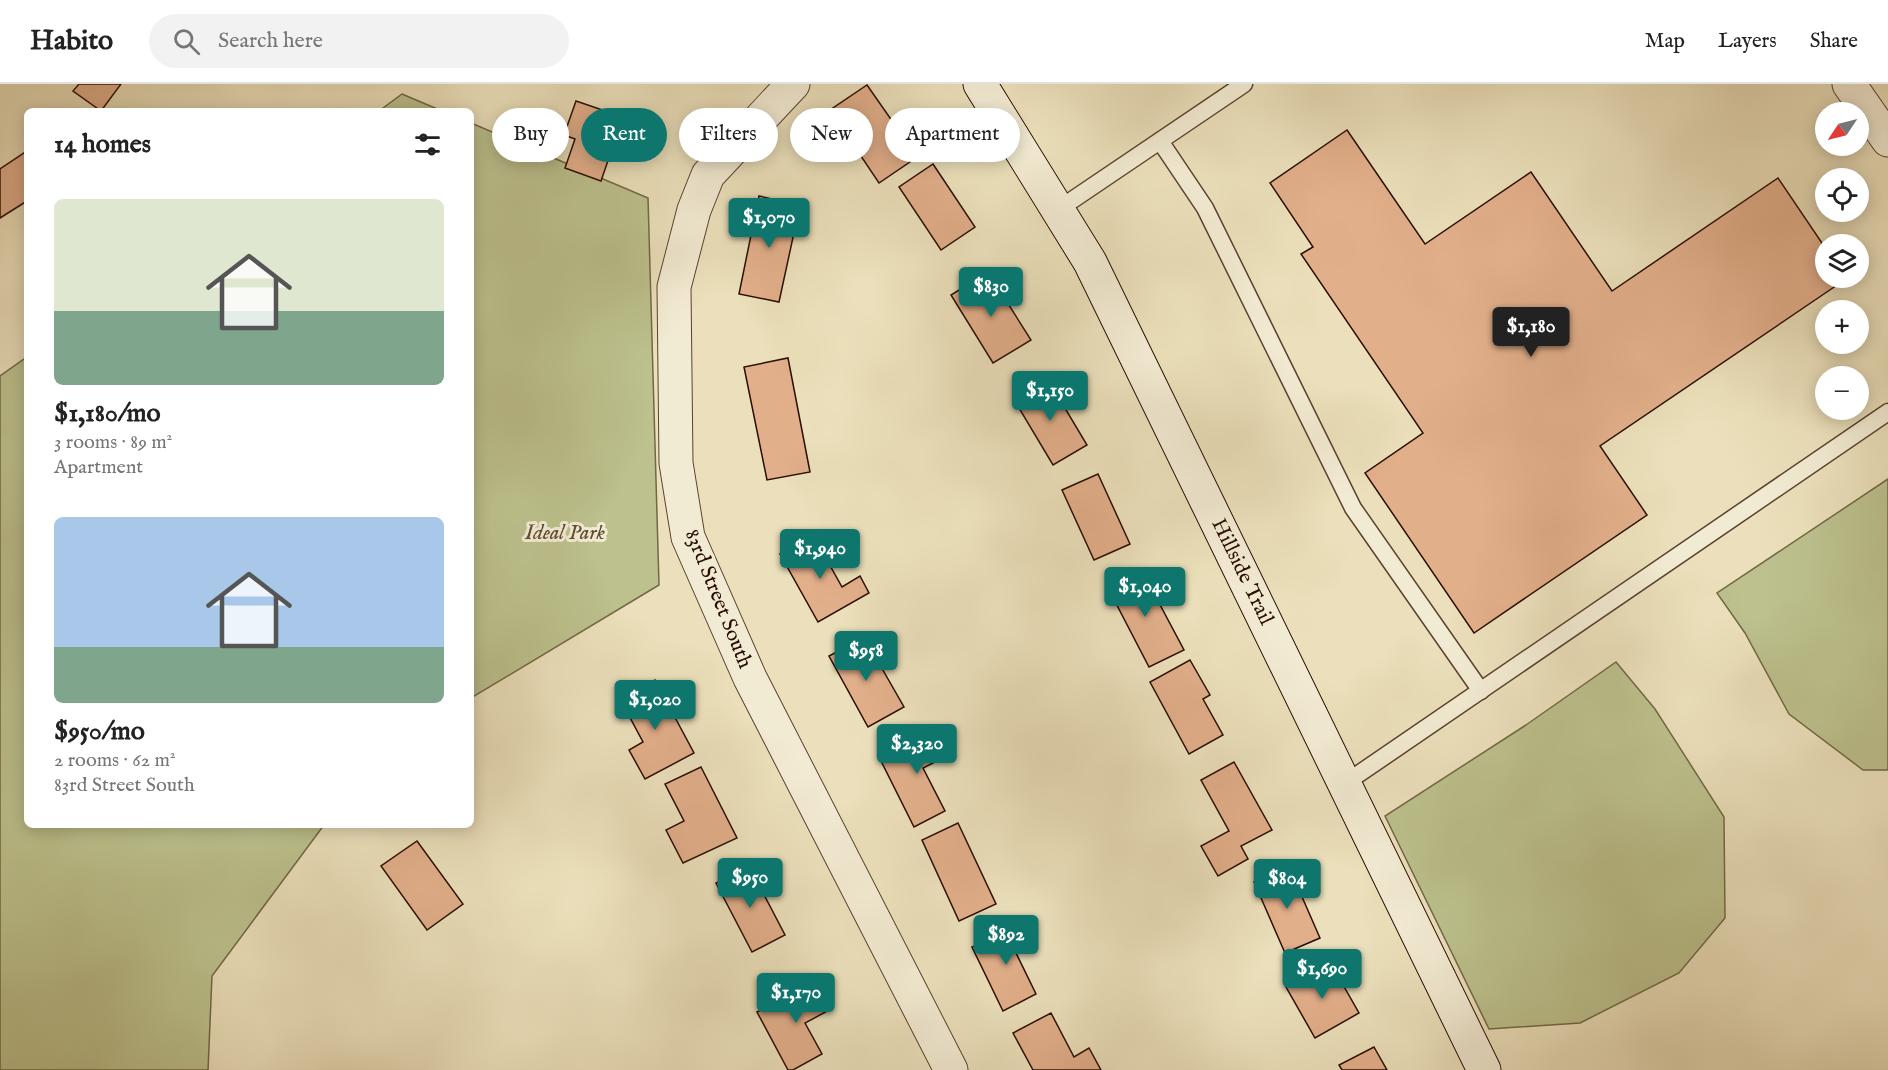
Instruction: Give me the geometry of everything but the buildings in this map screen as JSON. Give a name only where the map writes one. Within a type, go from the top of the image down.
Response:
[{"type":"street","name":"83rd Street South","points":[[793,84],[708,175],[694,210],[674,287],[676,463],[688,537],[750,678],[951,1070]]},
{"type":"street","name":"Hillside Trail","points":[[980,84],[1059,209],[1114,308],[1484,1070]]},
{"type":"street","points":[[1849,84],[1888,140]]},
{"type":"lane","points":[[1059,209],[1244,84]]},
{"type":"lane","points":[[1160,141],[1205,208],[1353,508],[1481,691]]},
{"type":"lane","points":[[1344,784],[1888,412]]},
{"type":"green space","points":[[402,94],[435,108],[383,108]]},
{"type":"green space","name":"Ideal Park","points":[[474,124],[492,132],[492,162],[563,162],[648,198],[659,585],[474,696]]},
{"type":"green space","points":[[24,359],[24,828],[322,828],[212,976],[208,1070],[0,1070],[0,376]]},
{"type":"green space","points":[[1888,479],[1888,770],[1863,770],[1789,714],[1745,633],[1717,593]]},
{"type":"green space","points":[[1616,662],[1655,709],[1724,817],[1725,918],[1679,973],[1580,1023],[1489,1029],[1385,816],[1526,725]]}]
